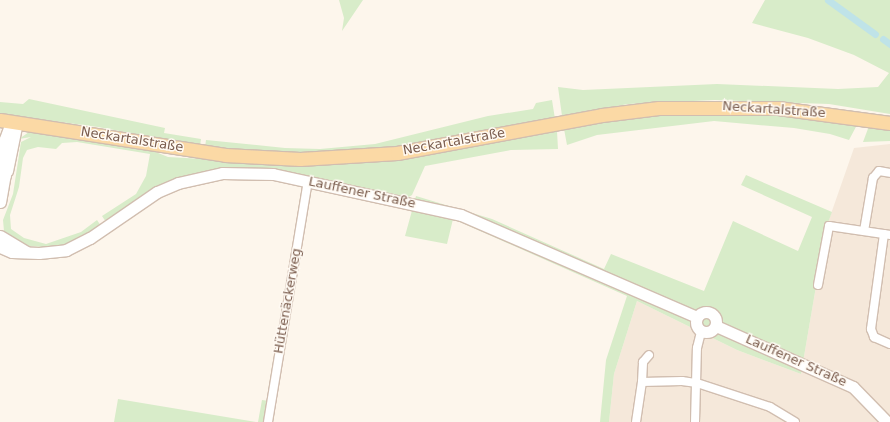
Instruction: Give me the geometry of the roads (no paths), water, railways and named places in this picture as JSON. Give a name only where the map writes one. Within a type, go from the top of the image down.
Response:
[{"type":"main road","name":"Neckartalstraße","points":[[0,120],[151,144],[259,158],[335,158],[397,153],[588,117],[659,108],[778,108],[890,123]]},
{"type":"street","points":[[0,202],[5,175],[2,140],[8,130],[17,122]]},
{"type":"street","points":[[5,175],[11,164],[17,122]]},
{"type":"street","name":"Lauffener Straße","points":[[2,249],[27,252],[57,252],[81,244],[157,192],[178,183],[210,174],[255,172],[308,181],[461,215],[697,318],[702,312],[710,313],[716,318],[716,326],[853,387],[887,422]]},
{"type":"street","points":[[864,231],[873,178],[878,172],[890,173]]},
{"type":"street","name":"Hüttenäckerweg","points":[[268,422],[308,181]]},
{"type":"street","points":[[818,284],[829,226],[887,234],[871,329],[874,337],[890,344]]},
{"type":"street","points":[[0,236],[27,252]]},
{"type":"street","points":[[697,318],[696,326],[701,332]]},
{"type":"street","points":[[701,332],[710,332],[716,326]]},
{"type":"street","points":[[695,422],[697,348],[701,332]]},
{"type":"street","points":[[636,422],[642,382],[643,362],[648,356]]},
{"type":"street","points":[[642,382],[697,383],[770,407],[795,422]]},
{"type":"waterway","points":[[828,0],[875,34]]},
{"type":"waterway","points":[[883,39],[890,44]]}]
